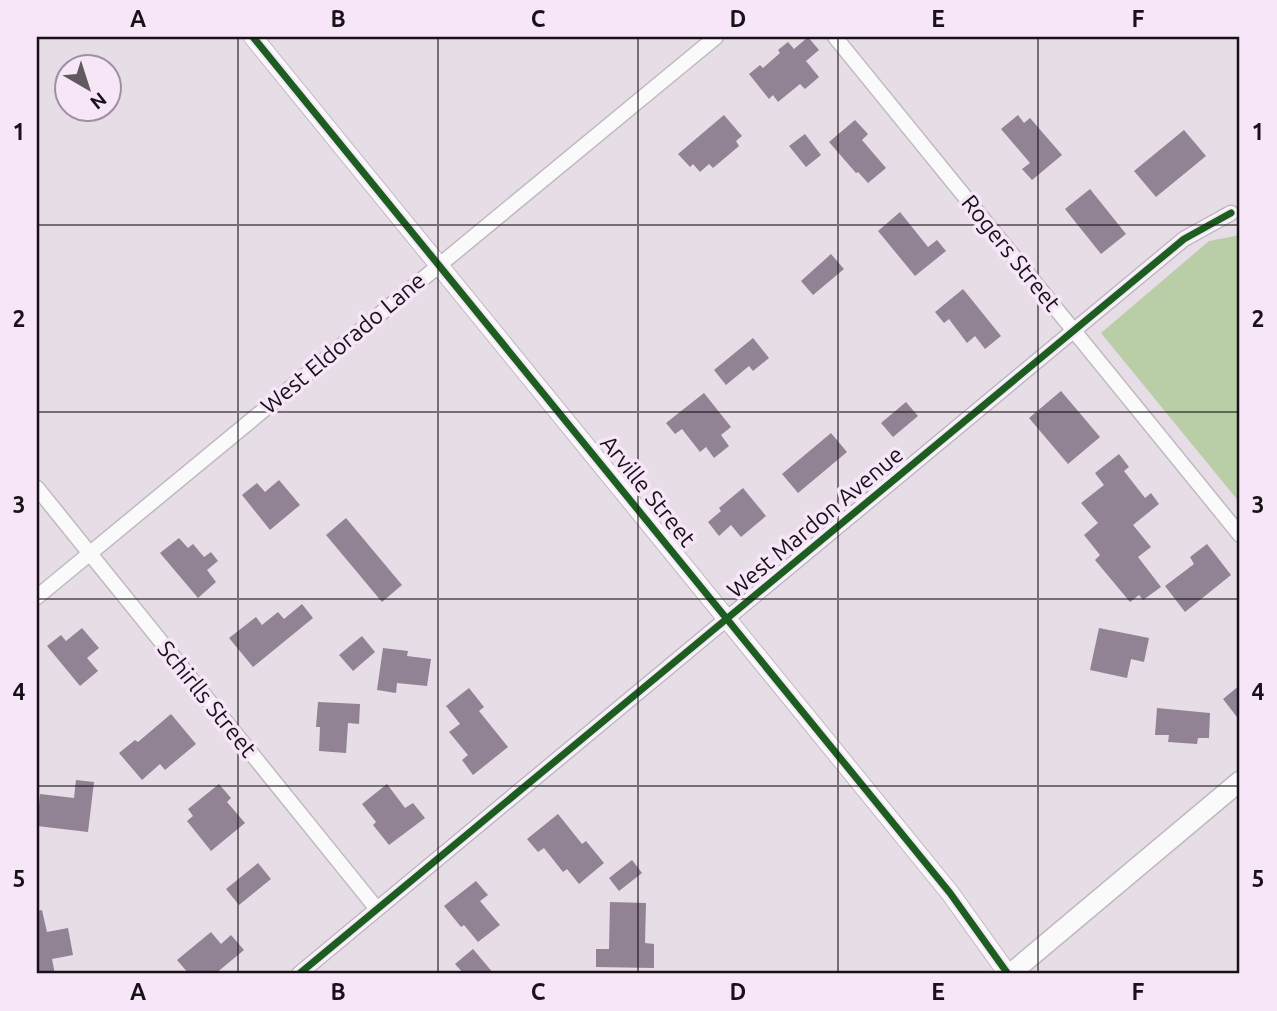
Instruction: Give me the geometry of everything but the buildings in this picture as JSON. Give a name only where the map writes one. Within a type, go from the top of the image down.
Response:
[{"type":"main road","points":[[1009,974],[1240,781]]},
{"type":"street","name":"Arville Street","points":[[253,37],[729,619],[950,893],[1009,974]]},
{"type":"street","name":"West Eldorado Lane","points":[[37,597],[716,37]]},
{"type":"street","name":"Rogers Street","points":[[835,37],[1240,535]]},
{"type":"street","name":"West Mardon Avenue","points":[[299,974],[1184,239],[1231,213]]},
{"type":"street","name":"Schirlls Street","points":[[37,488],[377,909]]},
{"type":"green space","points":[[1240,235],[1240,503],[1101,333],[1209,241]]},
{"type":"cycle path","points":[[253,37],[950,893],[1008,974]]},
{"type":"cycle path","points":[[299,974],[1184,239],[1231,213]]}]
